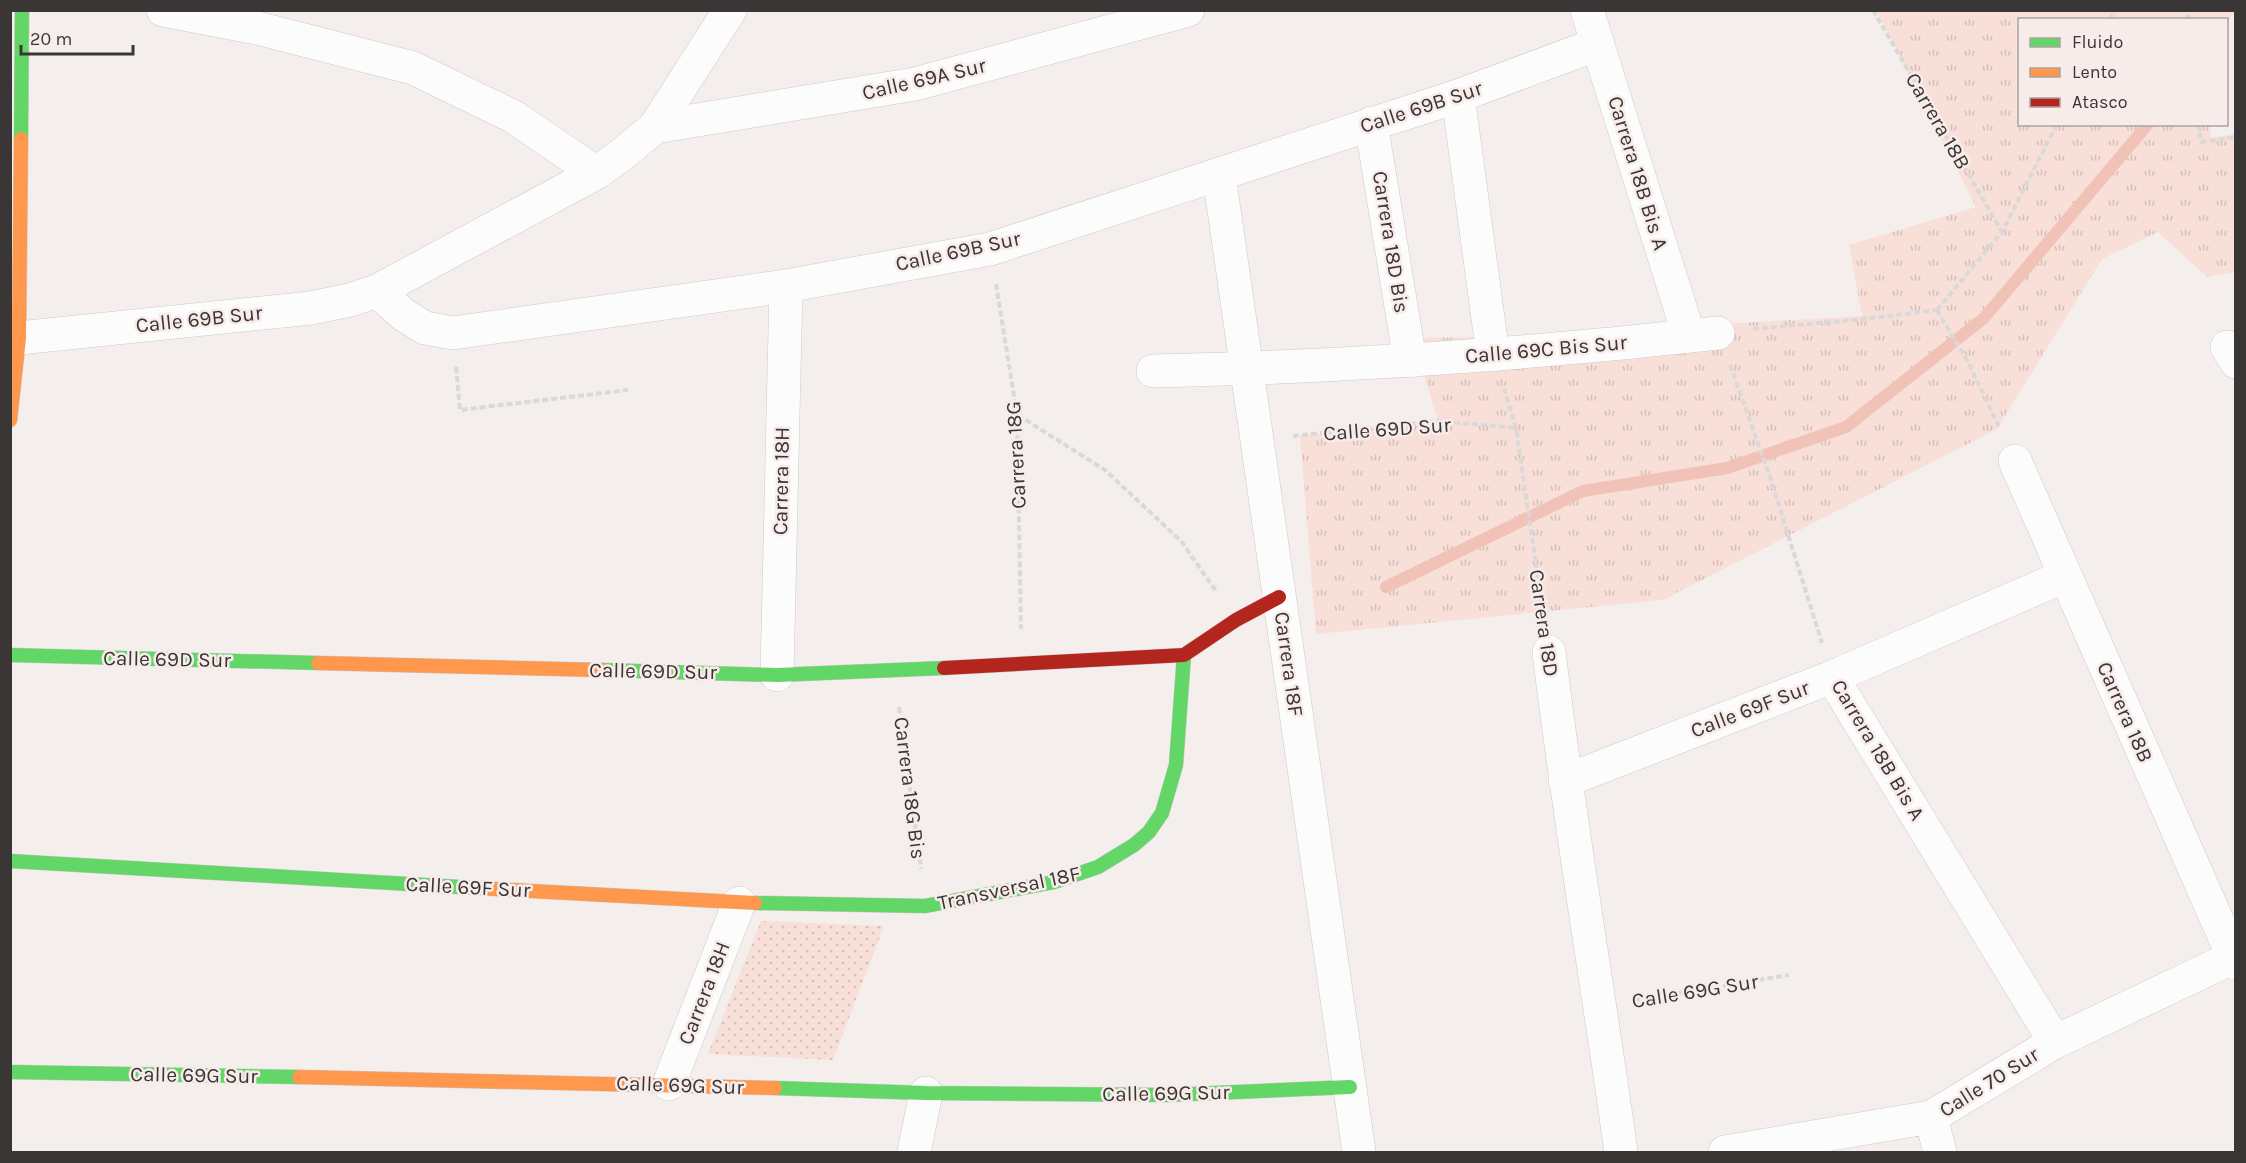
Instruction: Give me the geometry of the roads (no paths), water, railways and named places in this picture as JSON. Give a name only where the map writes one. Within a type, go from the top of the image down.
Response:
[{"type":"street","points":[[10,420],[16,351],[22,10]]},
{"type":"street","points":[[163,10],[264,19],[413,68],[514,117],[596,173]]},
{"type":"street","points":[[655,127],[730,10]]},
{"type":"street","name":"Calle 69A Sur","points":[[655,127],[915,84],[1188,10]]},
{"type":"street","name":"Carrera 18B Bis A","points":[[1587,10],[1703,334]]},
{"type":"street","name":"Calle 69B Sur","points":[[377,291],[404,315],[425,328],[453,333],[786,286],[990,249],[1458,96],[1598,44]]},
{"type":"street","points":[[1458,96],[1493,355]]},
{"type":"street","name":"Carrera 18D Bis","points":[[1371,123],[1410,361]]},
{"type":"street","name":"Calle 69B Sur","points":[[16,351],[311,308],[350,300],[377,291],[596,173],[655,127]]},
{"type":"street","name":"Carrera 18F","points":[[1219,175],[1359,1152]]},
{"type":"street","name":"Carrera 18H","points":[[777,675],[786,286]]},
{"type":"street","name":"Calle 69C Bis Sur","points":[[1153,371],[1410,361],[1703,334]]},
{"type":"street","name":"Carrera 18B","points":[[2015,461],[2235,959]]},
{"type":"street","name":"Calle 69F Sur","points":[[1564,781],[1832,677],[2065,576]]},
{"type":"street","points":[[1184,655],[1236,620],[1279,597]]},
{"type":"street","name":"Carrera 18D","points":[[1549,652],[1564,781],[1601,1006],[1621,1152]]},
{"type":"street","name":"Calle 69D Sur","points":[[10,655],[777,675],[1184,655]]},
{"type":"street","name":"Transversal 18F","points":[[925,906],[1054,882],[1098,867],[1134,845],[1149,832],[1162,813],[1176,765],[1184,655]]},
{"type":"street","name":"Carrera 18B Bis A","points":[[1832,677],[2055,1041]]},
{"type":"street","name":"Calle 69F Sur","points":[[10,861],[739,903],[925,906]]},
{"type":"street","name":"Carrera 18H","points":[[669,1084],[739,903]]},
{"type":"street","name":"Calle 70 Sur","points":[[1737,1151],[1931,1118],[2055,1041],[2235,959]]},
{"type":"street","name":"Calle 69G Sur","points":[[10,1072],[669,1084],[926,1093],[1167,1095],[1350,1087]]},
{"type":"street","points":[[914,1152],[926,1093]]},
{"type":"street","points":[[1931,1118],[1940,1152]]},
{"type":"waterway","points":[[1386,587],[1583,491],[1727,468],[1846,427],[1984,318],[2146,126]]}]
